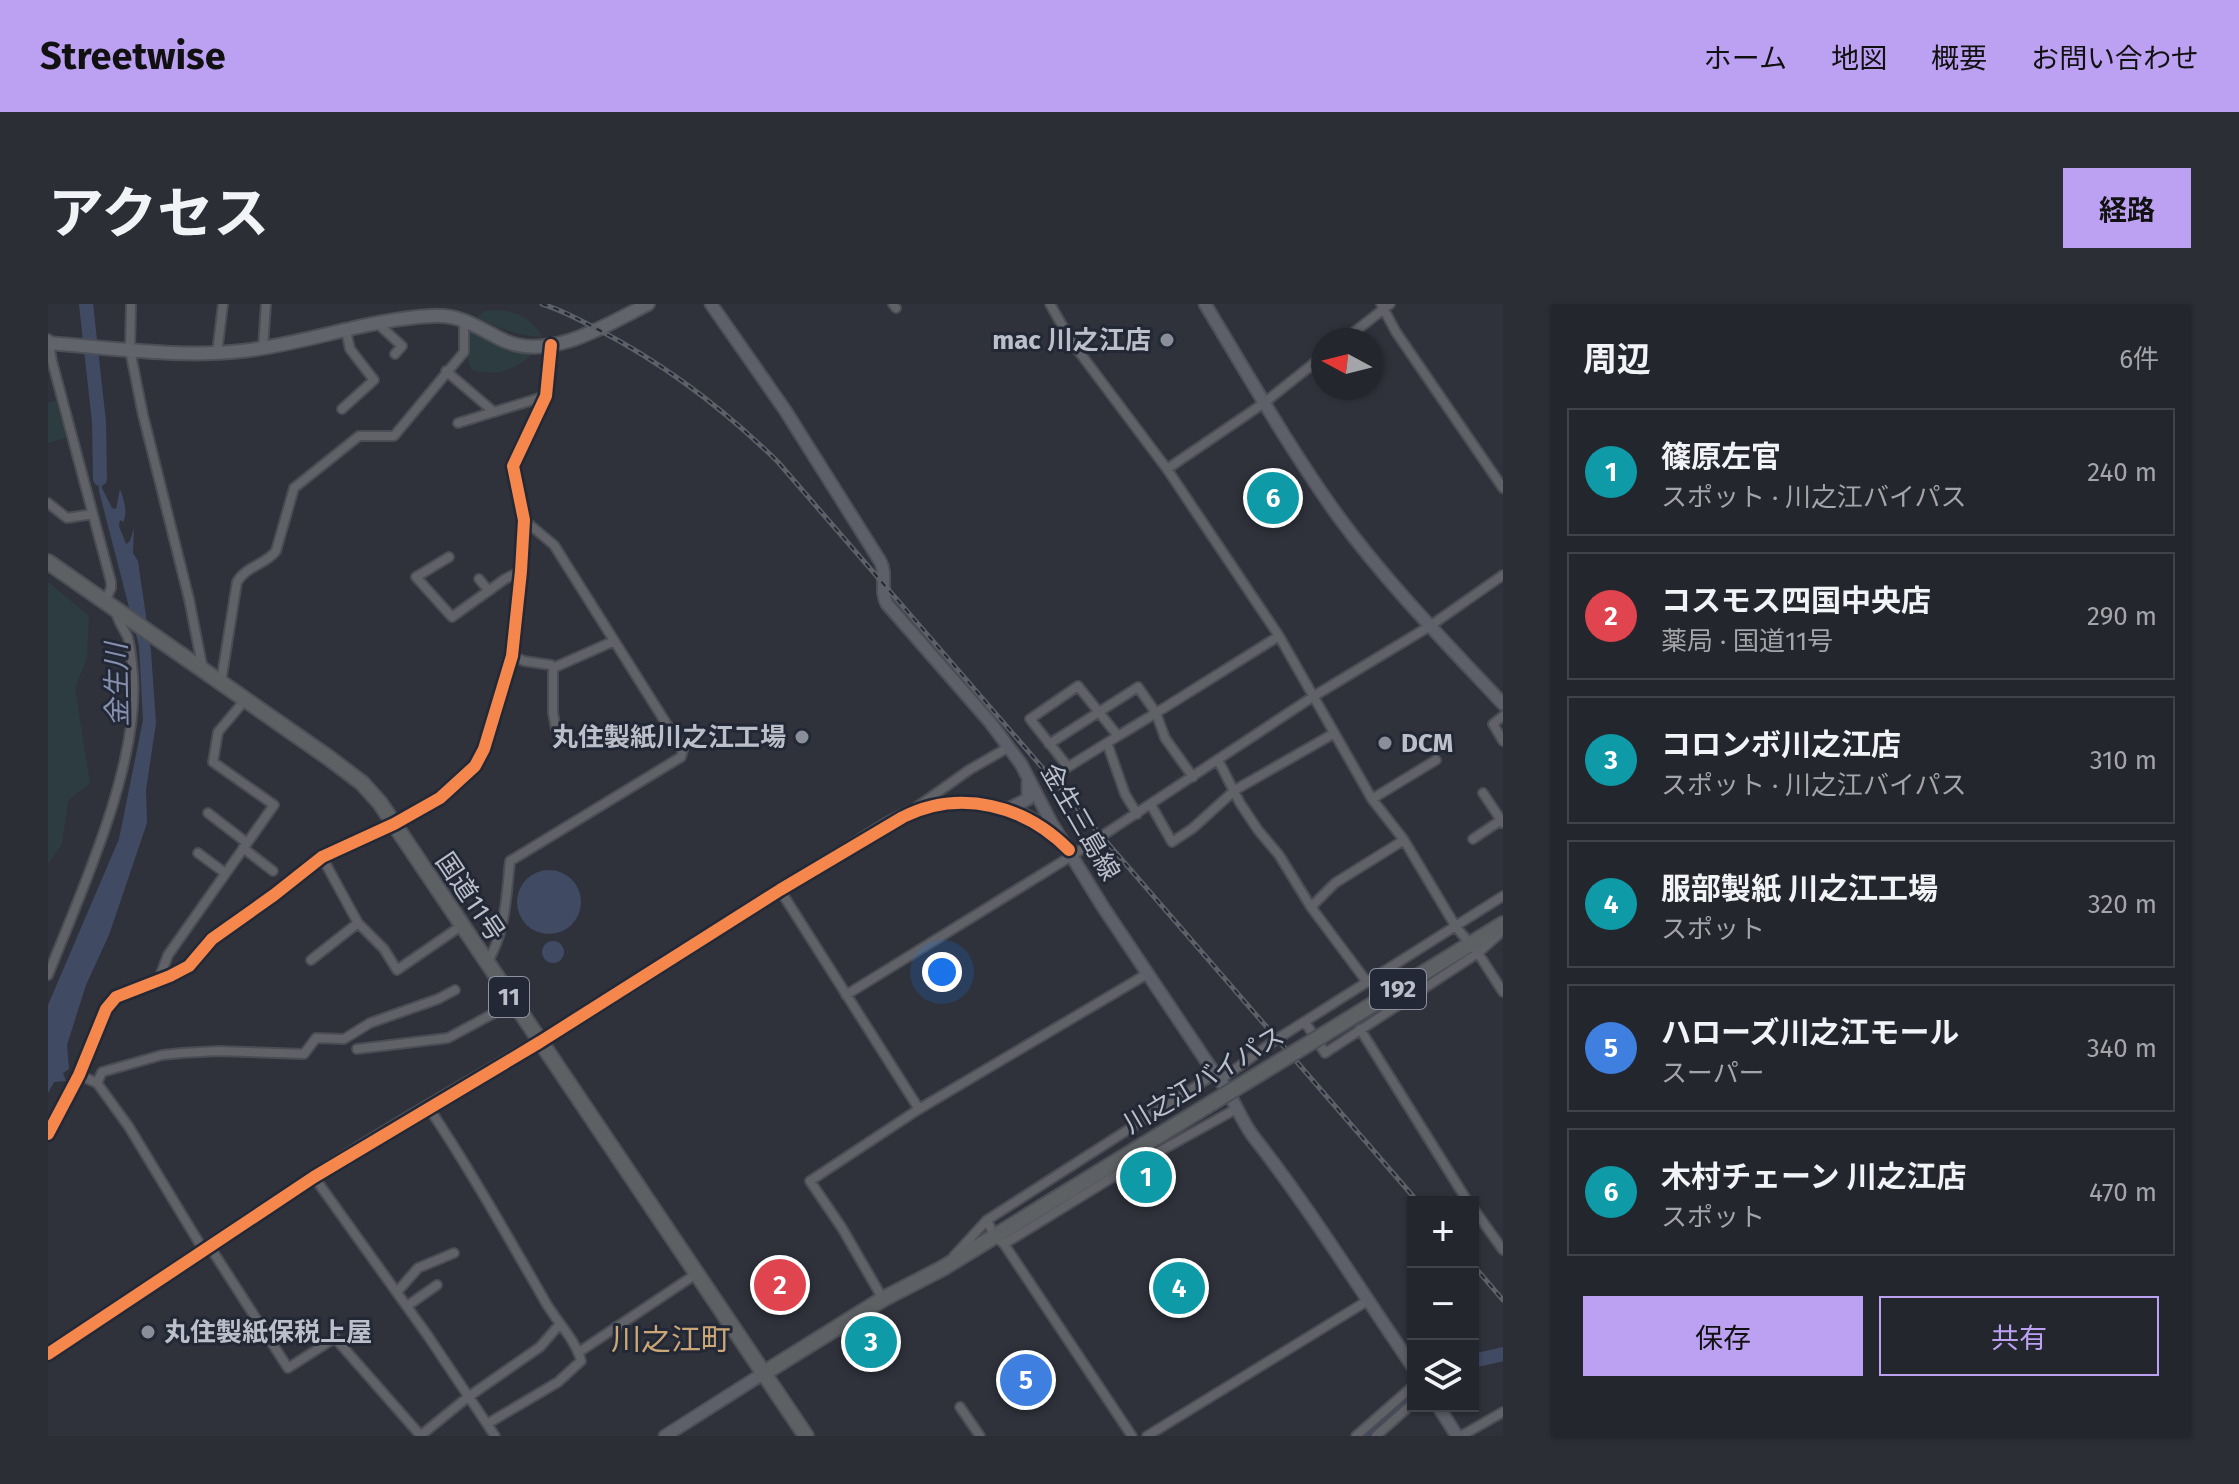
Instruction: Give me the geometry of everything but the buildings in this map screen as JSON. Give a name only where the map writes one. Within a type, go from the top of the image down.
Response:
[{"type":"highway","name":"国道11号","points":[[48,562],[362,783],[380,803],[806,1436]]},
{"type":"highway","name":"川之江バイパス","points":[[764,1373],[883,1299],[999,1240],[1215,1101],[1475,948],[1503,925]]},
{"type":"main road","points":[[48,341],[130,350],[217,353],[263,348],[376,322],[435,316],[464,319],[513,344],[551,345],[597,329],[648,304]]},
{"type":"street","points":[[131,304],[130,350],[203,670]]},
{"type":"street","points":[[217,353],[223,304]]},
{"type":"street","points":[[263,348],[266,304]]},
{"type":"street","name":"金生三島線","points":[[711,304],[785,410],[880,561],[885,573],[883,592],[887,604],[1009,747],[1038,800],[1147,974],[1253,1135],[1277,1164],[1407,1358]]},
{"type":"street","points":[[1050,304],[1071,341],[1167,469],[1279,636],[1372,799],[1404,840],[1456,927],[1475,948],[1503,992]]},
{"type":"street","points":[[1205,304],[1298,459],[1340,519],[1430,626],[1503,704]]},
{"type":"street","points":[[1358,328],[1385,305],[1396,332],[1503,487]]},
{"type":"street","points":[[221,682],[237,582],[241,575],[276,551],[294,488],[359,436],[394,436],[464,352],[464,319]]},
{"type":"street","points":[[376,322],[402,346],[395,354]]},
{"type":"street","points":[[342,409],[374,380],[350,349],[346,330]]},
{"type":"street","points":[[48,341],[111,582],[110,606],[128,640],[132,664],[131,723],[115,797],[48,975]]},
{"type":"street","points":[[48,1134],[116,997],[189,966],[212,939],[322,857],[394,824],[440,798],[475,766],[484,749],[512,656],[524,520],[513,466],[546,396],[551,345]]},
{"type":"street","points":[[1167,469],[1264,403],[1311,366]]},
{"type":"street","points":[[446,371],[494,412]]},
{"type":"street","points":[[458,423],[546,396]]},
{"type":"street","points":[[48,503],[67,518],[93,514]]},
{"type":"street","points":[[486,964],[498,945],[503,929],[510,861],[681,757],[683,750],[554,545],[524,520]]},
{"type":"street","points":[[449,557],[416,577],[452,617],[521,571]]},
{"type":"street","points":[[846,995],[1137,814],[1314,696],[1430,626],[1503,575]]},
{"type":"street","points":[[479,579],[489,591]]},
{"type":"street","points":[[1118,736],[1078,686],[1030,719],[1068,767],[1156,713],[1279,636]]},
{"type":"street","points":[[553,668],[614,641]]},
{"type":"street","points":[[512,656],[553,668]]},
{"type":"street","points":[[553,668],[556,729]]},
{"type":"street","points":[[1049,744],[1138,687],[1156,713],[1165,738],[1193,777]]},
{"type":"street","points":[[159,979],[168,955],[274,805],[213,762],[218,732],[245,700]]},
{"type":"street","points":[[1503,716],[1493,724],[1503,741]]},
{"type":"street","points":[[1151,805],[1172,842],[1193,828],[1235,790],[1333,734]]},
{"type":"street","points":[[1107,743],[1125,794],[1137,814]]},
{"type":"street","points":[[48,1354],[314,1177],[540,1042],[780,890],[903,817],[969,770],[1009,747]]},
{"type":"street","points":[[1218,760],[1258,830],[1279,855],[1311,907],[1367,982]]},
{"type":"street","points":[[1372,799],[1436,760]]},
{"type":"street","points":[[1008,809],[1028,799],[1027,777]]},
{"type":"street","points":[[1473,839],[1502,822],[1483,793]]},
{"type":"street","points":[[1024,816],[1036,809],[1038,800]]},
{"type":"street","points":[[903,817],[931,806],[966,803],[1008,809],[1053,833],[1071,853]]},
{"type":"street","points":[[208,813],[273,871]]},
{"type":"street","points":[[1311,907],[1335,883],[1404,840]]},
{"type":"street","points":[[198,853],[225,873]]},
{"type":"street","points":[[322,857],[358,923],[384,949],[397,970],[461,926]]},
{"type":"street","points":[[780,890],[919,1109]]},
{"type":"street","points":[[943,1268],[987,1220],[1503,896]]},
{"type":"street","points":[[311,960],[358,923]]},
{"type":"street","points":[[1305,1022],[1325,1053],[1475,948]]},
{"type":"street","points":[[883,1299],[842,1228],[810,1181],[919,1109],[1147,974]]},
{"type":"street","points":[[97,1083],[102,1072],[162,1055],[218,1051],[304,1054],[316,1038],[344,1039],[370,1023],[455,990]]},
{"type":"street","points":[[357,1049],[448,1038],[513,1003]]},
{"type":"street","points":[[1360,1029],[1464,1196]]},
{"type":"street","points":[[79,1075],[97,1083],[129,1127],[288,1368],[335,1338],[421,1436],[468,1397],[540,1347],[559,1325]]},
{"type":"street","points":[[429,1108],[468,1166],[559,1325],[579,1352],[581,1361],[568,1374],[487,1424]]},
{"type":"street","points":[[999,1240],[1236,1109]]},
{"type":"street","points":[[314,1177],[495,1436]]},
{"type":"street","points":[[1479,1216],[1503,1250]]},
{"type":"street","points":[[987,1220],[1132,1436]]},
{"type":"street","points":[[397,1292],[418,1268],[454,1253]]},
{"type":"street","points":[[579,1352],[696,1274]]},
{"type":"street","points":[[407,1306],[437,1285]]},
{"type":"street","points":[[1147,1436],[1367,1301]]},
{"type":"street","points":[[665,1436],[764,1373]]},
{"type":"street","points":[[1356,1436],[1407,1391]]},
{"type":"street","points":[[960,1407],[980,1436]]},
{"type":"street","points":[[1376,1436],[1407,1408]]},
{"type":"street","points":[[1442,1412],[1455,1435],[1503,1412]]},
{"type":"shaded area","points":[[499,310],[524,318],[534,325],[542,337],[508,331],[477,317],[485,311]]},
{"type":"shaded area","points":[[468,327],[500,347],[534,353],[504,371],[488,373],[471,369],[466,354]]},
{"type":"shaded area","points":[[56,401],[66,438],[48,443],[48,403]]},
{"type":"shaded area","points":[[48,582],[89,616],[87,658],[75,688],[90,783],[68,801],[62,844],[48,864]]},
{"type":"water","points":[[96,438],[102,488],[112,508],[116,509],[120,489],[123,497],[125,514],[119,526],[126,544],[134,528],[133,553],[138,561],[151,651],[156,723],[146,790],[147,823],[109,935],[86,985],[67,1045],[69,1069],[63,1073],[66,1081],[54,1082],[48,1093],[48,1005],[119,839],[143,720],[139,646],[99,491]]},
{"type":"water","points":[[549,870],[572,879],[581,902],[572,925],[549,934],[526,925],[517,902],[526,879]]},
{"type":"water","points":[[553,941],[561,944],[564,952],[561,960],[553,963],[545,960],[542,952],[545,944]]},
{"type":"waterway","name":"金生川","points":[[86,304],[99,422],[100,479]]},
{"type":"waterway","points":[[1479,1360],[1503,1354]]},
{"type":"waterway","points":[[1369,1436],[1407,1402]]},
{"type":"railway","points":[[542,304],[599,330],[671,373],[737,424],[778,462],[1413,1196]]},
{"type":"railway","points":[[1476,1268],[1503,1300]]},
{"type":"cycle path","points":[[48,1134],[79,1075],[106,1009],[116,997],[189,966],[212,939],[322,857],[394,824],[440,798],[475,766],[484,749],[512,656],[524,520],[513,466],[546,396],[551,345]]},
{"type":"cycle path","points":[[48,1354],[314,1177],[540,1042],[780,890],[903,817],[947,804],[992,806],[1033,822],[1069,850]]},
{"type":"place","name":"mac 川之江店","points":[[1167,340]]},
{"type":"place","name":"木村チェーン 川之江店","points":[[1273,498]]},
{"type":"place","name":"丸住製紙川之江工場","points":[[802,737]]},
{"type":"place","name":"DCM","points":[[1385,743]]},
{"type":"place","name":"篠原左官","points":[[1146,1177]]},
{"type":"place","name":"コスモス四国中央店","points":[[780,1285]]},
{"type":"place","name":"服部製紙 川之江工場","points":[[1179,1288]]},
{"type":"place","name":"丸住製紙保税上屋","points":[[148,1332]]},
{"type":"place","name":"コロンボ川之江店","points":[[871,1342]]},
{"type":"place","name":"ハローズ川之江モール","points":[[1026,1380]]},
{"type":"district","name":"川之江町","points":[[671,1340]]}]
